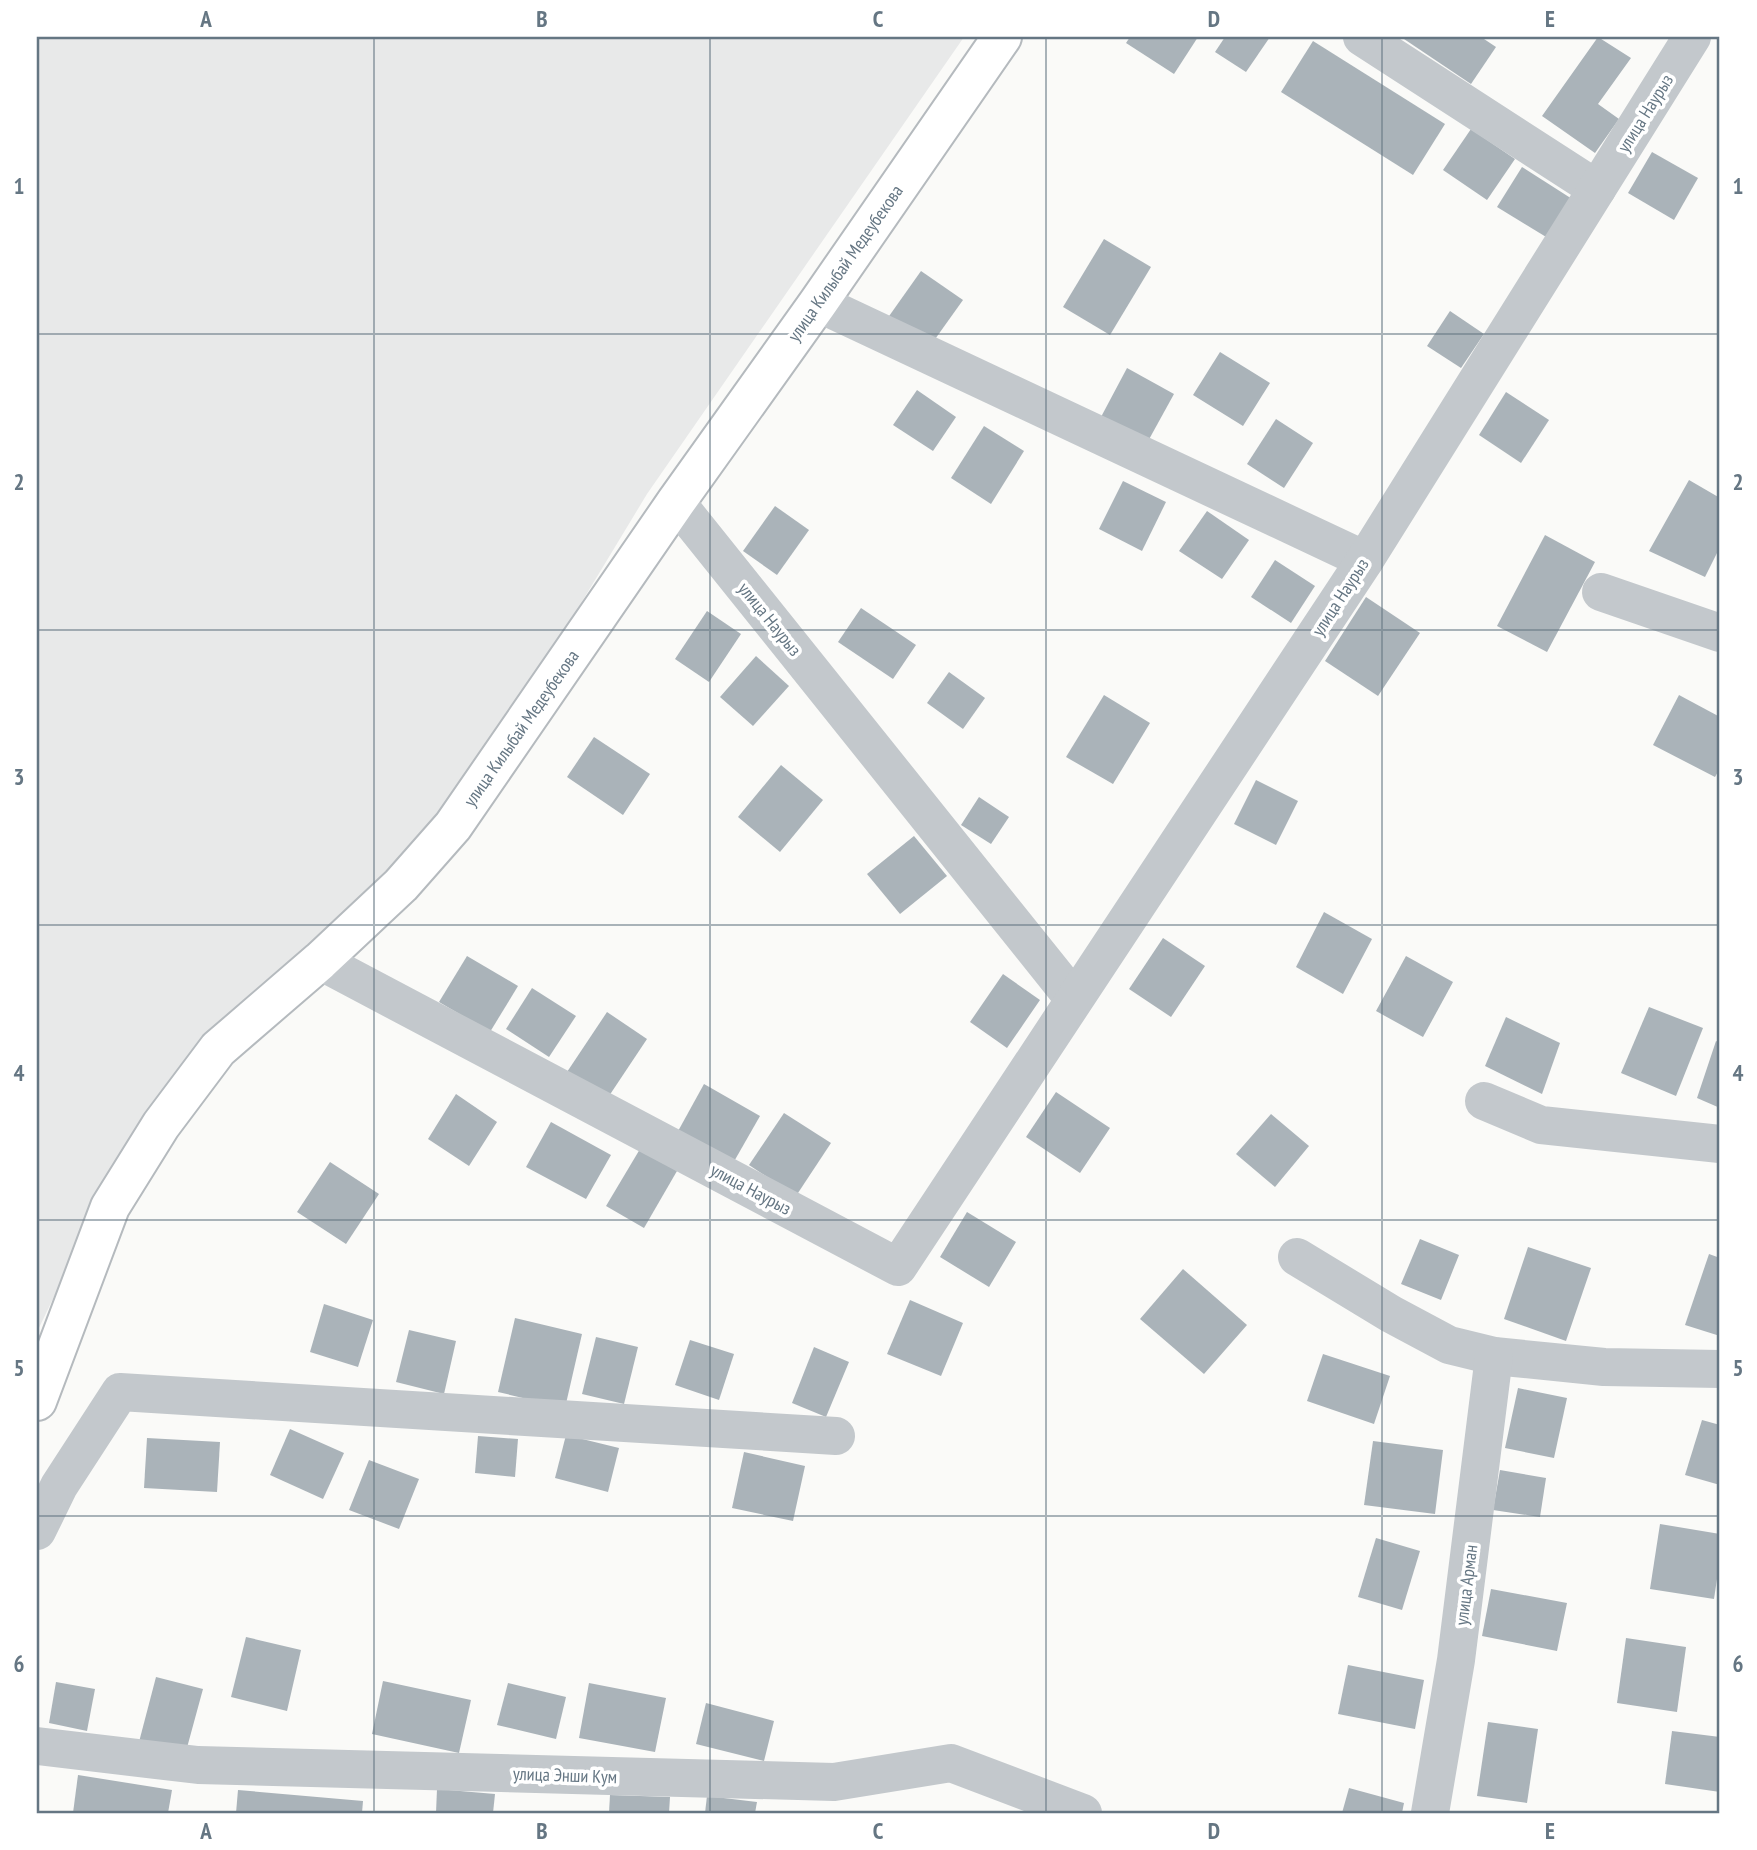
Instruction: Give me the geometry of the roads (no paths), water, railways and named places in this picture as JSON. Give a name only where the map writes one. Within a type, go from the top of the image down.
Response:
[{"type":"main road","name":"улица Килыбай Медеубекова","points":[[37,1402],[110,1207],[161,1125],[218,1049],[320,961],[401,885],[453,826],[1002,37]]},
{"type":"street","points":[[1362,37],[1597,188]]},
{"type":"street","name":"улица Наурыз","points":[[320,961],[898,1267],[1365,560],[1692,37]]},
{"type":"street","points":[[818,303],[1365,560]]},
{"type":"street","name":"улица Наурыз","points":[[676,502],[1074,999]]},
{"type":"street","points":[[1601,592],[1720,633]]},
{"type":"street","points":[[1484,1101],[1541,1125],[1720,1144]]},
{"type":"street","points":[[1297,1257],[1391,1314],[1449,1345],[1494,1356],[1604,1367],[1720,1369]]},
{"type":"street","name":"улица Арман","points":[[1430,1813],[1457,1660],[1494,1356]]},
{"type":"street","points":[[37,1531],[59,1486],[120,1392],[836,1437]]},
{"type":"street","name":"улица Энши Кум","points":[[37,1746],[198,1765],[834,1782],[950,1763],[1083,1813]]}]
